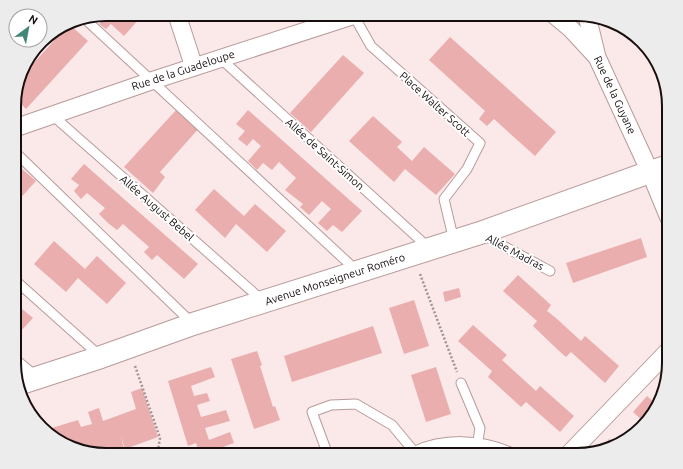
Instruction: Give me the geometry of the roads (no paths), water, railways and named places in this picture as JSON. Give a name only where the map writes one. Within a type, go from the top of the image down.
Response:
[{"type":"street","points":[[179,21],[194,67]]},
{"type":"street","name":"Rue de la Guadeloupe","points":[[21,126],[51,114],[220,58],[337,21]]},
{"type":"street","points":[[561,21],[571,29],[597,57]]},
{"type":"street","name":"Rue de la Guyane","points":[[589,22],[597,57],[660,169]]},
{"type":"street","points":[[660,169],[662,180]]},
{"type":"street","name":"Avenue Monseigneur Roméro","points":[[27,380],[101,357],[193,324],[480,233],[660,169]]},
{"type":"street","points":[[575,448],[662,357]]},
{"type":"street","points":[[440,448],[459,445],[483,448]]},
{"type":"lane","name":"Place Walter Scott","points":[[356,21],[371,46],[480,143],[468,169],[444,199],[454,241]]},
{"type":"lane","points":[[89,23],[358,272]]},
{"type":"lane","name":"Allée de Saint-Simon","points":[[220,58],[421,252]]},
{"type":"lane","name":"Allée August Bebel","points":[[51,114],[264,302]]},
{"type":"lane","points":[[21,158],[193,324]]},
{"type":"lane","name":"Allée Madras","points":[[480,233],[550,271]]},
{"type":"lane","points":[[21,285],[101,357]]},
{"type":"lane","points":[[21,370],[27,380]]},
{"type":"lane","points":[[461,383],[480,428],[478,447]]},
{"type":"lane","points":[[325,448],[312,412],[331,405],[356,404],[392,426],[411,448]]}]
